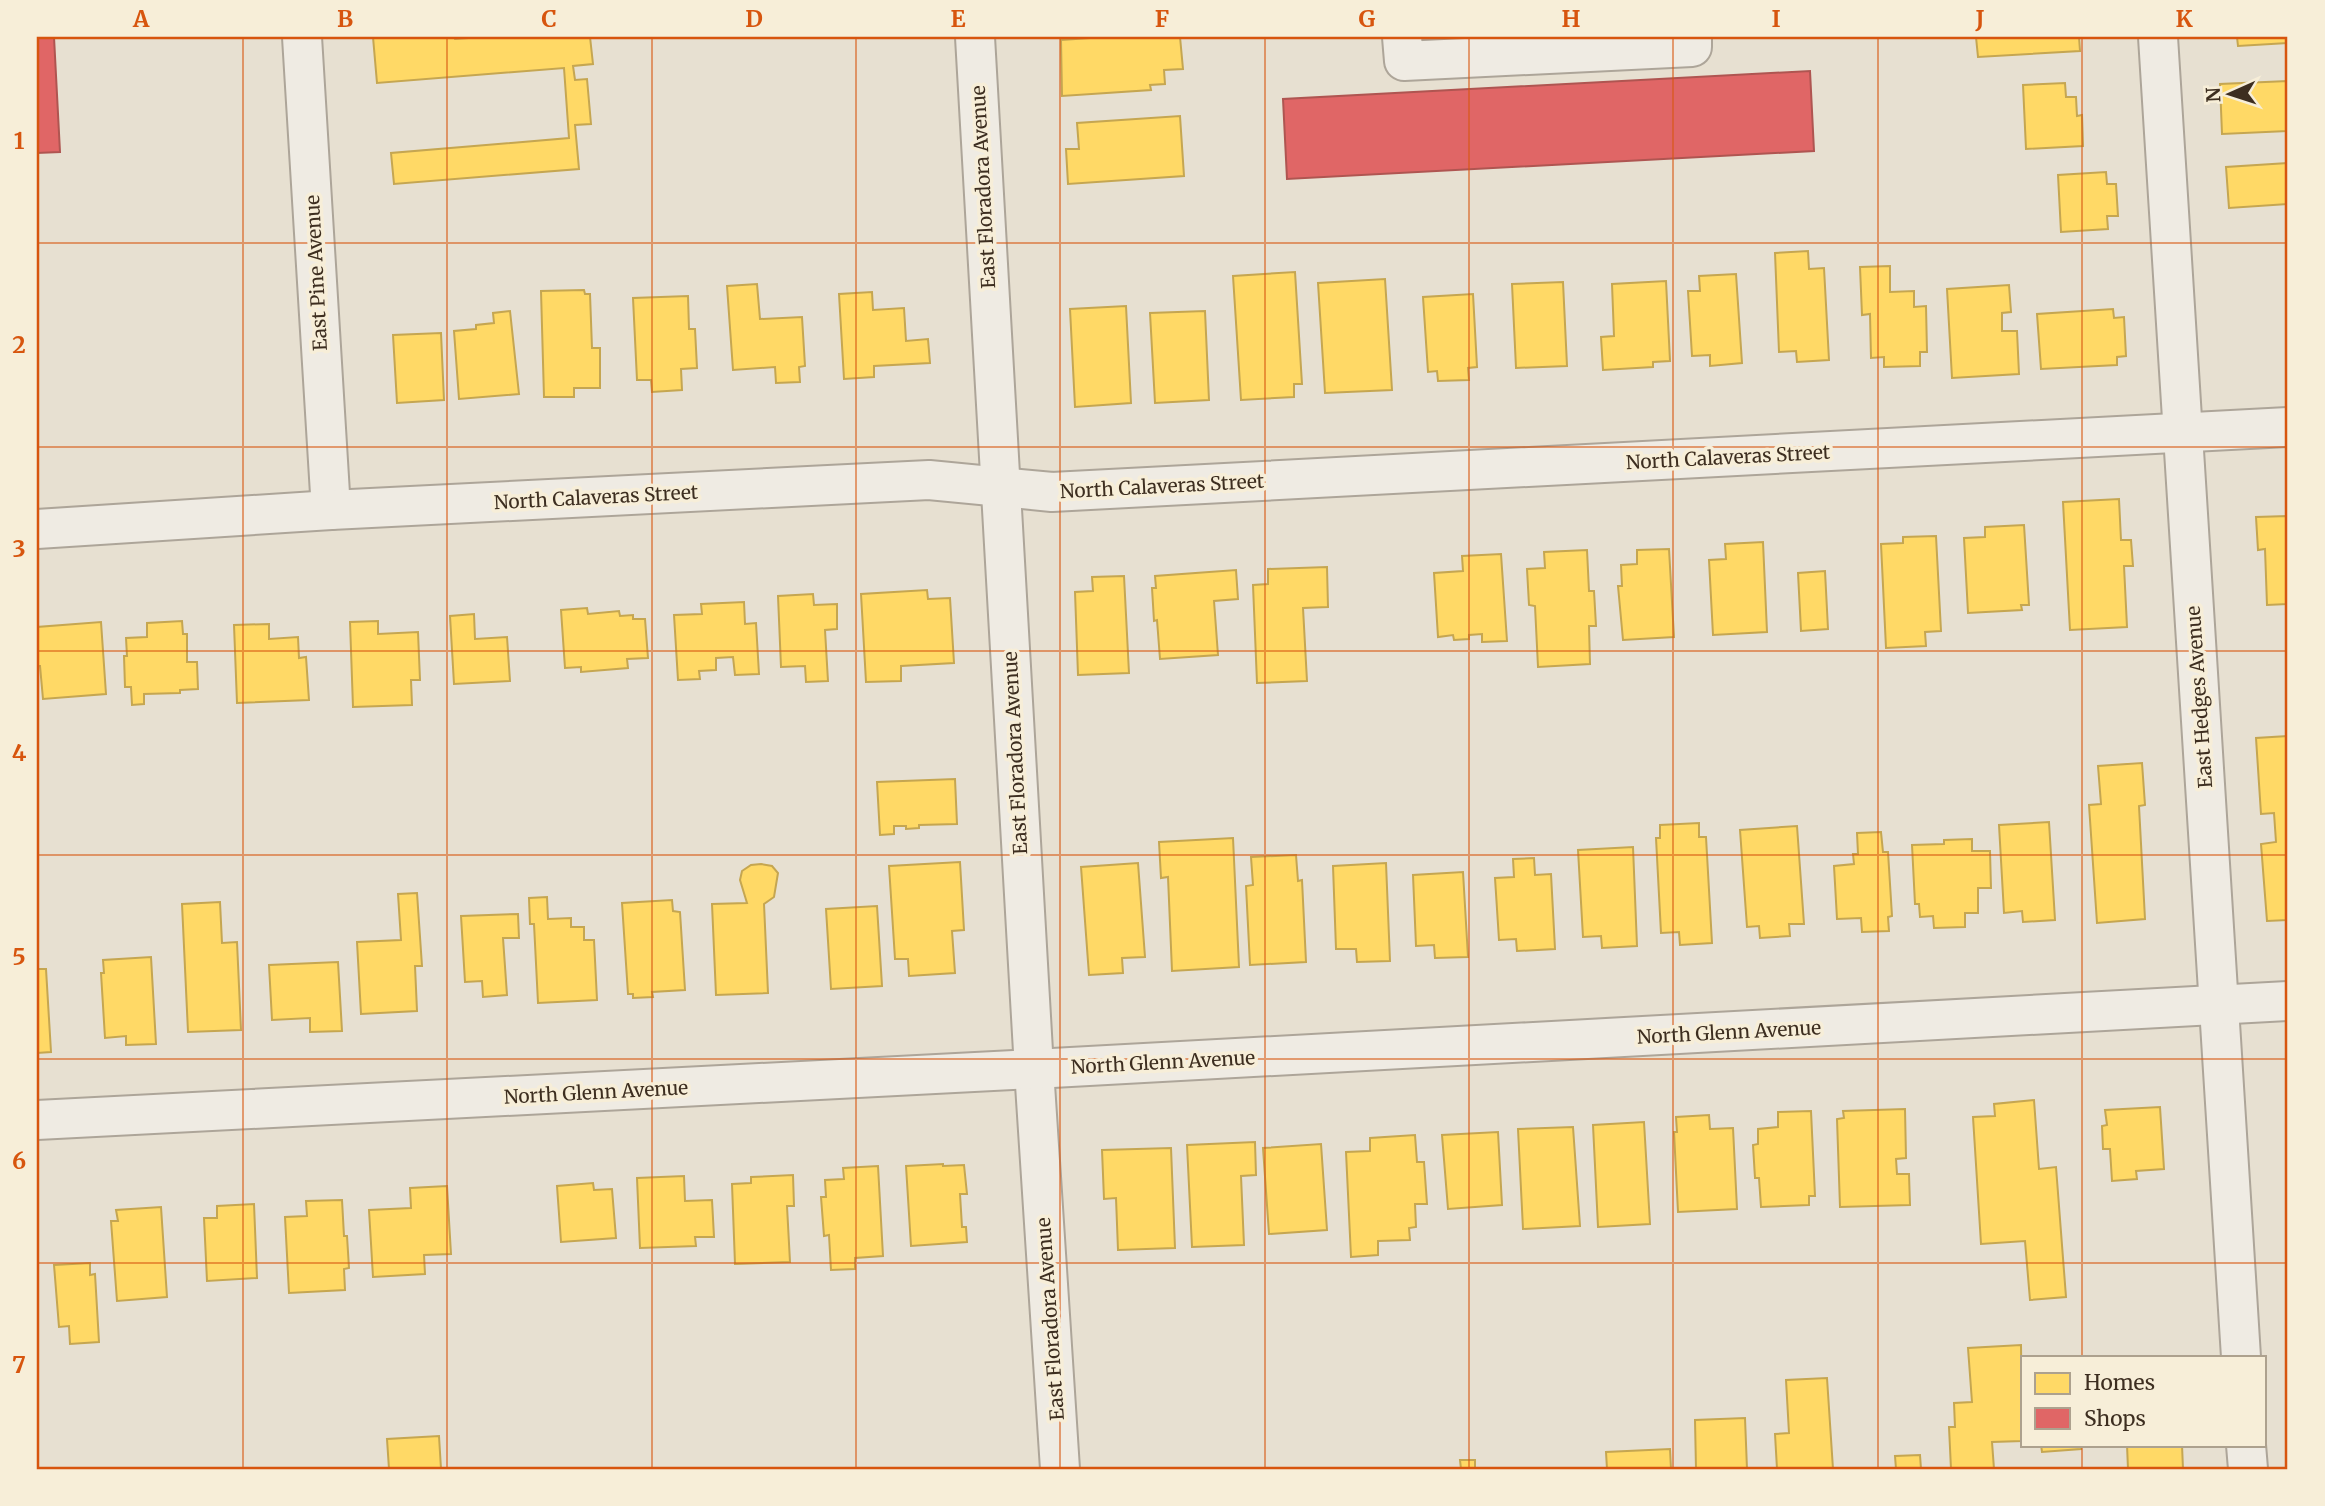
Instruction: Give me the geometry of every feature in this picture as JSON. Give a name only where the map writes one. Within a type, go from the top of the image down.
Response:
[{"type":"street","name":"East Pine Avenue","points":[[302,37],[331,510]]},
{"type":"street","name":"East Floradora Avenue","points":[[975,37],[1034,1069],[1060,1469]]},
{"type":"street","points":[[1402,37],[1404,61],[1692,47],[1692,37]]},
{"type":"street","name":"East Hedges Avenue","points":[[2158,37],[2241,1356]]},
{"type":"street","name":"North Calaveras Street","points":[[37,528],[331,510],[929,480],[1052,492],[2288,427]]},
{"type":"street","name":"North Glenn Avenue","points":[[37,1120],[2288,1001]]},
{"type":"street","points":[[2246,1446],[2248,1469]]},
{"type":"building: Homes","points":[[373,37],[590,37],[593,64],[573,66],[575,80],[587,79],[591,124],[575,125],[579,169],[394,184],[391,153],[569,138],[564,68],[377,83]]},
{"type":"building: Homes","points":[[1180,37],[1183,69],[1164,70],[1165,84],[1150,85],[1151,90],[1062,96],[1061,40]]},
{"type":"building: Homes","points":[[1976,37],[2079,37],[2080,51],[1978,57]]},
{"type":"building: Homes","points":[[2237,37],[2288,37],[2288,43],[2238,46]]},
{"type":"building: Homes","points":[[2288,81],[2288,131],[2222,134],[2220,84]]},
{"type":"building: Homes","points":[[2065,83],[2066,97],[2076,97],[2077,116],[2082,115],[2083,146],[2026,149],[2023,85]]},
{"type":"building: Homes","points":[[1180,116],[1184,176],[1068,184],[1066,149],[1079,149],[1077,123]]},
{"type":"building: Homes","points":[[2288,163],[2288,204],[2229,208],[2226,167]]},
{"type":"building: Homes","points":[[2106,172],[2107,184],[2116,184],[2118,216],[2107,216],[2108,229],[2061,232],[2058,175]]},
{"type":"building: Homes","points":[[1808,251],[1809,269],[1824,268],[1829,360],[1797,362],[1796,351],[1779,352],[1775,253]]},
{"type":"building: Homes","points":[[1890,266],[1890,292],[1914,291],[1914,307],[1926,306],[1927,352],[1920,352],[1920,366],[1884,367],[1884,357],[1871,358],[1870,314],[1862,315],[1860,267]]},
{"type":"building: Homes","points":[[1295,272],[1302,384],[1294,384],[1294,397],[1241,400],[1233,276]]},
{"type":"building: Homes","points":[[1736,274],[1742,363],[1710,366],[1710,355],[1692,356],[1688,291],[1700,291],[1699,276]]},
{"type":"building: Homes","points":[[1385,279],[1392,390],[1325,393],[1318,283]]},
{"type":"building: Homes","points":[[1666,281],[1670,361],[1653,362],[1653,367],[1603,370],[1601,337],[1614,336],[1612,284]]},
{"type":"building: Homes","points":[[1563,282],[1567,366],[1516,368],[1512,284]]},
{"type":"building: Homes","points":[[757,284],[760,319],[802,317],[805,366],[799,367],[800,382],[776,383],[775,367],[733,370],[727,286]]},
{"type":"building: Homes","points":[[2009,285],[2011,312],[2002,313],[2002,331],[2017,331],[2019,374],[1952,378],[1947,289]]},
{"type":"building: Homes","points":[[584,290],[585,294],[590,294],[592,348],[600,348],[600,388],[574,388],[574,397],[544,397],[541,291]]},
{"type":"building: Homes","points":[[872,292],[873,310],[904,308],[906,341],[928,339],[930,363],[874,366],[874,377],[844,379],[839,294]]},
{"type":"building: Homes","points":[[1473,294],[1477,367],[1468,368],[1469,380],[1438,381],[1437,371],[1428,372],[1423,297]]},
{"type":"building: Homes","points":[[688,296],[689,329],[695,329],[697,368],[681,369],[682,390],[652,392],[651,380],[637,380],[633,298]]},
{"type":"building: Homes","points":[[1126,306],[1131,403],[1075,407],[1070,309]]},
{"type":"building: Homes","points":[[2113,309],[2114,318],[2124,317],[2126,356],[2117,357],[2117,365],[2041,369],[2037,314]]},
{"type":"building: Homes","points":[[510,311],[519,394],[459,399],[454,331],[476,329],[476,325],[494,323],[493,313]]},
{"type":"building: Homes","points":[[1205,311],[1209,400],[1155,403],[1150,313]]},
{"type":"building: Homes","points":[[441,333],[444,400],[397,403],[393,335]]},
{"type":"building: Homes","points":[[2119,499],[2121,540],[2131,540],[2133,566],[2124,566],[2127,627],[2070,630],[2063,502]]},
{"type":"building: Homes","points":[[2288,516],[2288,604],[2267,605],[2265,549],[2258,550],[2256,517]]},
{"type":"building: Homes","points":[[2024,525],[2029,605],[2021,605],[2022,610],[1968,613],[1964,538],[1985,537],[1985,527]]},
{"type":"building: Homes","points":[[1936,536],[1941,631],[1925,632],[1926,646],[1886,648],[1881,544],[1903,543],[1903,537]]},
{"type":"building: Homes","points":[[1763,542],[1767,632],[1713,635],[1709,560],[1726,559],[1725,544]]},
{"type":"building: Homes","points":[[1669,549],[1674,637],[1623,640],[1618,586],[1622,586],[1621,565],[1637,564],[1637,550]]},
{"type":"building: Homes","points":[[1587,550],[1589,591],[1594,591],[1596,626],[1589,626],[1590,664],[1538,667],[1535,606],[1529,605],[1527,569],[1545,568],[1544,552]]},
{"type":"building: Homes","points":[[1501,554],[1507,641],[1482,642],[1482,634],[1469,635],[1469,639],[1454,640],[1453,635],[1438,637],[1434,573],[1463,571],[1462,556]]},
{"type":"building: Homes","points":[[1327,567],[1328,607],[1303,608],[1307,681],[1257,683],[1253,585],[1268,584],[1268,569]]},
{"type":"building: Homes","points":[[1236,570],[1238,599],[1214,601],[1218,655],[1160,659],[1152,588],[1156,588],[1155,576]]},
{"type":"building: Homes","points":[[1825,571],[1828,629],[1801,631],[1798,573]]},
{"type":"building: Homes","points":[[1124,576],[1129,673],[1078,675],[1075,592],[1093,591],[1092,577]]},
{"type":"building: Homes","points":[[927,590],[928,599],[950,598],[954,663],[901,666],[901,681],[866,682],[861,594]]},
{"type":"building: Homes","points":[[813,594],[814,605],[837,604],[837,629],[825,630],[828,681],[806,682],[805,666],[781,667],[778,596]]},
{"type":"building: Homes","points":[[744,602],[745,624],[756,623],[759,674],[735,675],[733,657],[716,658],[716,670],[699,671],[700,679],[678,680],[674,615],[702,614],[701,604]]},
{"type":"building: Homes","points":[[587,608],[588,614],[619,611],[620,616],[633,615],[633,619],[645,619],[648,658],[627,659],[628,668],[581,672],[581,667],[565,668],[561,610]]},
{"type":"building: Homes","points":[[474,614],[475,639],[507,637],[510,681],[454,684],[450,616]]},
{"type":"building: Homes","points":[[182,621],[183,634],[187,634],[187,662],[197,662],[198,689],[180,690],[180,693],[144,694],[144,704],[132,705],[131,687],[125,687],[126,638],[147,637],[147,623]]},
{"type":"building: Homes","points":[[378,621],[378,634],[418,632],[420,680],[411,680],[412,705],[353,707],[350,622]]},
{"type":"building: Homes","points":[[101,622],[106,694],[43,699],[40,666],[37,666],[37,627]]},
{"type":"building: Homes","points":[[269,624],[269,639],[298,637],[299,658],[306,657],[309,700],[237,703],[234,625]]},
{"type":"building: Homes","points":[[2288,736],[2288,920],[2267,921],[2261,844],[2276,842],[2274,813],[2261,814],[2256,738]]},
{"type":"building: Homes","points":[[2142,763],[2145,805],[2139,806],[2145,919],[2097,923],[2089,805],[2101,804],[2098,766]]},
{"type":"building: Homes","points":[[955,779],[957,824],[919,825],[919,828],[906,829],[906,826],[894,826],[894,834],[880,835],[877,782]]},
{"type":"building: Homes","points":[[2049,822],[2055,920],[2023,922],[2022,911],[2004,913],[1999,825]]},
{"type":"building: Homes","points":[[1699,823],[1699,837],[1706,837],[1712,943],[1680,945],[1679,932],[1661,933],[1656,838],[1660,838],[1660,825]]},
{"type":"building: Homes","points":[[1797,826],[1804,924],[1789,924],[1790,936],[1760,938],[1759,926],[1747,927],[1740,830]]},
{"type":"building: Homes","points":[[1881,832],[1883,852],[1888,852],[1892,916],[1888,917],[1889,931],[1862,932],[1861,918],[1837,919],[1834,866],[1854,864],[1853,854],[1858,854],[1857,833]]},
{"type":"building: Homes","points":[[1233,838],[1239,967],[1172,971],[1168,877],[1161,878],[1159,842]]},
{"type":"building: Homes","points":[[1972,839],[1972,851],[1990,851],[1991,888],[1978,888],[1978,913],[1965,913],[1965,927],[1934,928],[1933,916],[1920,917],[1919,904],[1915,904],[1912,845],[1944,844],[1944,840]]},
{"type":"building: Homes","points":[[1633,847],[1637,946],[1602,948],[1601,936],[1583,937],[1578,850]]},
{"type":"building: Homes","points":[[1296,855],[1298,881],[1302,880],[1306,962],[1250,965],[1246,886],[1253,885],[1251,857]]},
{"type":"building: Homes","points":[[1534,858],[1535,875],[1551,874],[1555,949],[1517,951],[1516,939],[1499,940],[1495,878],[1514,877],[1513,859]]},
{"type":"building: Homes","points":[[960,862],[964,930],[952,931],[955,973],[909,976],[908,959],[895,959],[889,866]]},
{"type":"building: Homes","points":[[1138,863],[1145,957],[1122,958],[1123,973],[1089,975],[1081,867]]},
{"type":"building: Homes","points":[[1386,863],[1390,961],[1357,962],[1356,949],[1336,949],[1333,866]]},
{"type":"building: Homes","points":[[751,865],[772,866],[778,873],[774,897],[764,904],[768,993],[716,995],[712,904],[747,903],[740,880],[742,871]]},
{"type":"building: Homes","points":[[1463,872],[1468,957],[1435,958],[1434,945],[1416,946],[1413,875]]},
{"type":"building: Homes","points":[[417,893],[422,966],[415,966],[417,1011],[361,1014],[357,942],[401,940],[398,894]]},
{"type":"building: Homes","points":[[547,897],[548,919],[571,918],[571,927],[584,927],[584,940],[594,940],[597,1000],[538,1003],[534,924],[530,924],[529,898]]},
{"type":"building: Homes","points":[[672,900],[673,911],[680,912],[685,990],[652,992],[653,997],[633,998],[633,994],[628,994],[622,903]]},
{"type":"building: Homes","points":[[220,902],[222,943],[237,942],[241,1030],[188,1032],[182,904]]},
{"type":"building: Homes","points":[[877,906],[882,986],[831,989],[826,909]]},
{"type":"building: Homes","points":[[518,914],[519,938],[503,938],[507,995],[483,997],[482,981],[465,982],[461,916]]},
{"type":"building: Homes","points":[[151,957],[156,1044],[126,1045],[126,1036],[105,1038],[101,973],[104,973],[103,960]]},
{"type":"building: Homes","points":[[338,962],[342,1031],[310,1032],[310,1018],[272,1020],[269,965]]},
{"type":"building: Homes","points":[[37,969],[46,969],[51,1052],[37,1053]]},
{"type":"building: Homes","points":[[2034,1100],[2039,1169],[2056,1167],[2066,1297],[2030,1300],[2025,1241],[1981,1244],[1973,1117],[1995,1116],[1994,1104]]},
{"type":"building: Homes","points":[[2160,1107],[2164,1169],[2136,1171],[2137,1179],[2112,1181],[2110,1149],[2103,1149],[2102,1126],[2107,1125],[2105,1110]]},
{"type":"building: Homes","points":[[1905,1109],[1906,1158],[1896,1159],[1897,1174],[1909,1174],[1910,1205],[1840,1207],[1837,1119],[1844,1118],[1843,1111]]},
{"type":"building: Homes","points":[[1811,1111],[1815,1196],[1809,1196],[1809,1205],[1761,1207],[1759,1178],[1755,1178],[1753,1145],[1758,1144],[1758,1129],[1778,1127],[1778,1112]]},
{"type":"building: Homes","points":[[1709,1115],[1710,1129],[1733,1128],[1737,1209],[1678,1212],[1674,1132],[1677,1132],[1676,1117]]},
{"type":"building: Homes","points":[[1644,1122],[1650,1224],[1598,1227],[1593,1125]]},
{"type":"building: Homes","points":[[1573,1127],[1580,1226],[1523,1229],[1518,1129]]},
{"type":"building: Homes","points":[[1498,1132],[1502,1205],[1448,1209],[1442,1135]]},
{"type":"building: Homes","points":[[1415,1135],[1417,1162],[1424,1162],[1427,1204],[1415,1204],[1416,1227],[1409,1228],[1410,1240],[1378,1241],[1378,1255],[1351,1257],[1346,1152],[1370,1151],[1370,1138]]},
{"type":"building: Homes","points":[[1255,1142],[1256,1175],[1241,1176],[1244,1245],[1192,1247],[1187,1145]]},
{"type":"building: Homes","points":[[1321,1144],[1327,1230],[1269,1234],[1263,1148]]},
{"type":"building: Homes","points":[[1171,1148],[1175,1248],[1118,1250],[1116,1198],[1104,1199],[1102,1150]]},
{"type":"building: Homes","points":[[964,1165],[967,1194],[960,1194],[962,1227],[966,1227],[967,1242],[911,1246],[906,1166]]},
{"type":"building: Homes","points":[[878,1166],[883,1256],[855,1258],[855,1269],[831,1270],[829,1235],[824,1236],[821,1197],[826,1197],[825,1180],[844,1179],[843,1168]]},
{"type":"building: Homes","points":[[793,1175],[794,1206],[787,1206],[790,1262],[735,1264],[732,1184],[751,1183],[751,1177]]},
{"type":"building: Homes","points":[[684,1176],[685,1201],[712,1200],[714,1237],[695,1237],[696,1246],[640,1248],[637,1178]]},
{"type":"building: Homes","points":[[593,1183],[594,1190],[612,1189],[616,1238],[561,1242],[557,1186]]},
{"type":"building: Homes","points":[[447,1186],[451,1254],[424,1255],[425,1274],[373,1277],[369,1210],[411,1208],[410,1188]]},
{"type":"building: Homes","points":[[342,1200],[349,1268],[344,1269],[345,1290],[289,1293],[285,1217],[307,1216],[306,1201]]},
{"type":"building: Homes","points":[[254,1204],[257,1278],[207,1281],[204,1218],[217,1218],[217,1206]]},
{"type":"building: Homes","points":[[161,1207],[167,1297],[117,1301],[111,1221],[118,1221],[116,1210]]},
{"type":"building: Homes","points":[[90,1263],[90,1275],[95,1274],[99,1342],[70,1344],[69,1326],[59,1327],[54,1265]]},
{"type":"building: Homes","points":[[2021,1345],[2021,1441],[1992,1442],[1994,1469],[1951,1469],[1949,1427],[1955,1427],[1954,1403],[1972,1402],[1968,1348]]},
{"type":"building: Homes","points":[[1827,1378],[1833,1469],[1777,1469],[1775,1434],[1789,1433],[1786,1380]]},
{"type":"building: Homes","points":[[1745,1418],[1747,1469],[1696,1469],[1695,1420]]},
{"type":"building: Homes","points":[[439,1436],[441,1469],[389,1469],[387,1439]]},
{"type":"building: Homes","points":[[2041,1446],[2081,1446],[2081,1449],[2042,1452]]},
{"type":"building: Homes","points":[[2127,1446],[2182,1446],[2183,1469],[2128,1469]]},
{"type":"building: Homes","points":[[1670,1449],[1671,1469],[1607,1469],[1606,1452]]},
{"type":"building: Homes","points":[[1920,1455],[1921,1469],[1896,1469],[1895,1456]]},
{"type":"building: Homes","points":[[1460,1460],[1475,1460],[1475,1469],[1461,1469]]},
{"type":"building: Shops","points":[[37,37],[54,37],[60,152],[37,153]]},
{"type":"building: Shops","points":[[1810,71],[1814,151],[1287,179],[1283,99]]}]
